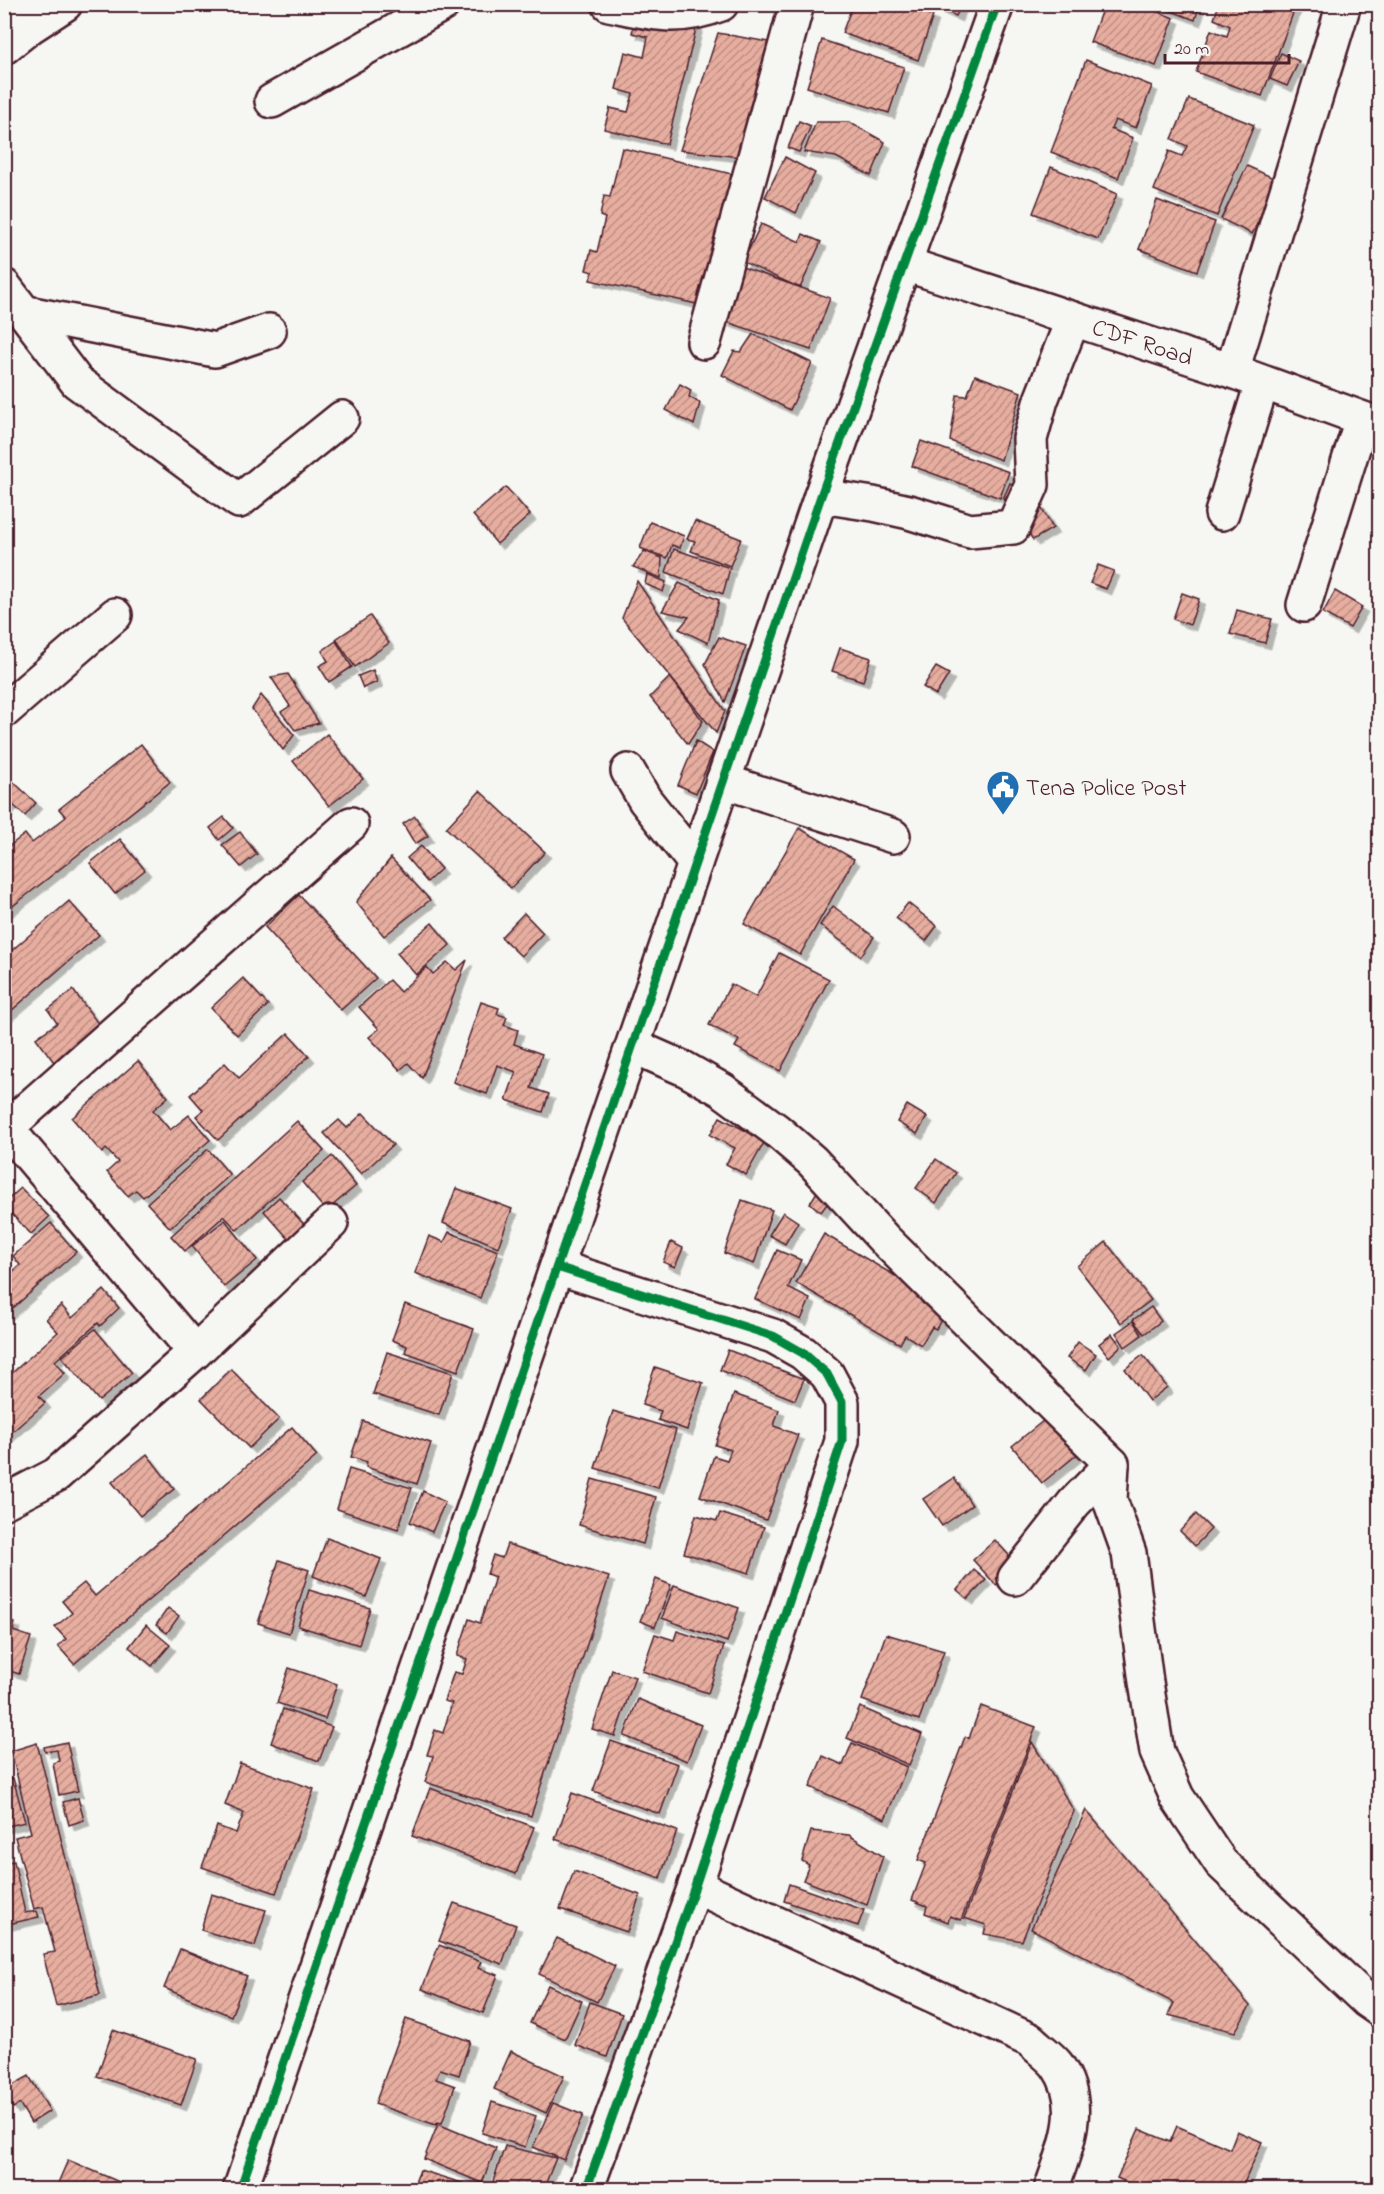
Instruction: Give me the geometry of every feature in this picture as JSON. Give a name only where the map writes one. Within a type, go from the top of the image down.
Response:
[{"type":"street","points":[[6,4],[16,38],[65,4]]},
{"type":"street","points":[[272,101],[443,4]]},
{"type":"street","points":[[609,4],[668,15],[699,12],[721,4]]},
{"type":"street","points":[[704,342],[797,4]]},
{"type":"street","points":[[240,2190],[821,496],[997,4]]},
{"type":"street","points":[[1232,371],[1344,4]]},
{"type":"street","name":"CDF Road","points":[[905,264],[1232,371],[1371,422]]},
{"type":"street","points":[[4,286],[27,313],[77,382],[239,501],[342,418]]},
{"type":"street","points":[[27,313],[215,350],[269,331]]},
{"type":"street","points":[[821,496],[909,512],[970,531],[1013,527],[1032,485],[1030,439],[1041,400],[1073,319]]},
{"type":"street","points":[[1221,513],[1262,383]]},
{"type":"street","points":[[1304,605],[1371,422]]},
{"type":"street","points":[[4,711],[116,615]]},
{"type":"street","points":[[628,771],[645,800],[695,863]]},
{"type":"street","points":[[723,781],[893,836]]},
{"type":"street","points":[[195,1352],[6,1128],[351,824]]},
{"type":"street","points":[[633,1046],[685,1069],[722,1090],[776,1130],[812,1161],[884,1239],[1112,1464],[1110,1500],[1129,1553],[1157,1752],[1177,1797],[1221,1863],[1349,1985],[1380,2010]]},
{"type":"street","points":[[4,1502],[56,1475],[195,1352],[330,1223]]},
{"type":"street","points":[[557,1267],[773,1336],[803,1353],[827,1374],[842,1402],[842,1441],[694,1886],[586,2190]]},
{"type":"street","points":[[1015,1578],[1074,1503],[1112,1464]]},
{"type":"street","points":[[694,1886],[1030,2040],[1057,2065],[1071,2095],[1072,2129],[1051,2190]]},
{"type":"building","points":[[853,4],[900,4],[933,16],[918,60],[842,33]]},
{"type":"building","points":[[929,4],[962,4],[956,16]]},
{"type":"building","points":[[1104,4],[1200,4],[1195,20],[1158,6],[1156,11],[1174,18],[1156,66],[1090,42]]},
{"type":"building","points":[[1219,4],[1287,4],[1295,8],[1262,96],[1196,72],[1211,30],[1227,36],[1230,26],[1214,19]]},
{"type":"building","points":[[637,11],[697,25],[667,144],[604,129],[610,108],[628,112],[633,94],[616,89],[625,52],[644,57],[648,37],[632,33]]},
{"type":"building","points":[[718,33],[774,43],[740,157],[680,150]]},
{"type":"building","points":[[822,40],[904,67],[889,113],[807,87]]},
{"type":"building","points":[[1281,53],[1299,61],[1287,86],[1270,79]]},
{"type":"building","points":[[1086,60],[1152,86],[1136,128],[1115,120],[1111,129],[1133,138],[1118,178],[1051,152]]},
{"type":"building","points":[[1189,99],[1254,125],[1217,216],[1154,190],[1169,151],[1182,156],[1187,146],[1172,139]]},
{"type":"building","points":[[799,121],[811,126],[799,152],[788,148]]},
{"type":"building","points":[[816,122],[849,122],[885,142],[871,176],[836,157],[804,152]]},
{"type":"building","points":[[622,148],[732,174],[701,305],[590,280],[593,272],[586,270],[591,250],[597,252],[605,218],[600,216],[604,196],[610,197]]},
{"type":"building","points":[[785,157],[815,173],[796,213],[765,197]]},
{"type":"building","points":[[1247,166],[1278,180],[1252,234],[1221,219]]},
{"type":"building","points":[[1051,167],[1117,194],[1098,239],[1033,213]]},
{"type":"building","points":[[1157,200],[1215,222],[1197,271],[1139,249]]},
{"type":"building","points":[[761,224],[800,242],[803,234],[821,242],[800,288],[743,262]]},
{"type":"building","points":[[742,267],[830,298],[811,350],[724,321]]},
{"type":"building","points":[[753,334],[812,363],[790,410],[722,375],[734,351],[741,352]]},
{"type":"building","points":[[975,375],[1021,392],[1001,460],[950,441],[957,395],[967,396]]},
{"type":"building","points":[[680,384],[691,390],[689,397],[700,403],[694,425],[666,410]]},
{"type":"building","points":[[921,441],[1009,472],[1000,498],[912,466]]},
{"type":"building","points":[[1010,483],[1020,487],[1014,504],[1003,499]]},
{"type":"building","points":[[506,487],[530,515],[497,544],[473,515]]},
{"type":"building","points":[[1039,504],[1053,528],[1033,540],[1019,518]]},
{"type":"building","points":[[695,521],[741,539],[730,566],[691,551],[695,541],[687,539]]},
{"type":"building","points":[[650,522],[684,536],[680,548],[672,545],[667,558],[640,548]]},
{"type":"building","points":[[674,549],[730,568],[723,594],[666,572]]},
{"type":"building","points":[[644,551],[662,558],[661,578],[633,567]]},
{"type":"building","points":[[1098,565],[1114,571],[1106,589],[1090,583]]},
{"type":"building","points":[[647,574],[666,582],[663,592],[645,584]]},
{"type":"building","points":[[637,581],[725,711],[716,733],[622,618]]},
{"type":"building","points":[[679,583],[719,600],[708,643],[679,629],[689,617],[662,611]]},
{"type":"building","points":[[1335,591],[1362,607],[1350,628],[1323,613]]},
{"type":"building","points":[[1182,593],[1199,599],[1190,625],[1173,619]]},
{"type":"building","points":[[1237,610],[1272,619],[1265,643],[1230,634]]},
{"type":"building","points":[[370,616],[389,643],[355,667],[336,639]]},
{"type":"building","points":[[719,637],[746,646],[725,702],[705,664]]},
{"type":"building","points":[[336,641],[352,667],[329,682],[319,666],[328,661],[322,651]]},
{"type":"building","points":[[840,648],[871,658],[863,681],[832,671]]},
{"type":"building","points":[[936,667],[949,674],[936,695],[923,687]]},
{"type":"building","points":[[373,670],[377,682],[363,688],[358,676]]},
{"type":"building","points":[[288,674],[319,723],[295,730],[281,712],[290,706],[271,677]]},
{"type":"building","points":[[670,677],[703,721],[688,744],[650,697]]},
{"type":"building","points":[[261,695],[294,735],[283,750],[252,709]]},
{"type":"building","points":[[327,734],[363,779],[329,806],[293,761]]},
{"type":"building","points":[[696,741],[713,752],[696,793],[678,785]]},
{"type":"building","points":[[141,744],[170,782],[4,913],[4,850],[25,834],[32,843],[66,817],[59,809]]},
{"type":"building","points":[[4,773],[36,803],[25,816],[12,804],[4,813]]},
{"type":"building","points":[[480,791],[545,852],[511,888],[446,828]]},
{"type":"building","points":[[415,816],[428,836],[415,844],[403,824]]},
{"type":"building","points":[[224,817],[233,828],[219,840],[210,828]]},
{"type":"building","points":[[799,828],[854,859],[800,955],[744,924]]},
{"type":"building","points":[[240,832],[257,854],[241,867],[222,845]]},
{"type":"building","points":[[120,839],[145,870],[115,894],[90,863]]},
{"type":"building","points":[[421,846],[441,869],[427,882],[407,858]]},
{"type":"building","points":[[391,858],[430,900],[384,936],[356,902]]},
{"type":"building","points":[[299,895],[376,978],[341,1010],[265,927]]},
{"type":"building","points":[[69,901],[99,935],[4,1017],[4,957]]},
{"type":"building","points":[[908,903],[937,926],[926,941],[896,918]]},
{"type":"building","points":[[833,906],[874,937],[861,956],[820,925]]},
{"type":"building","points":[[524,913],[543,933],[521,956],[501,937]]},
{"type":"building","points":[[432,923],[450,945],[416,975],[397,953]]},
{"type":"building","points":[[779,953],[829,979],[780,1071],[735,1047],[739,1040],[709,1025],[731,984],[756,997]]},
{"type":"building","points":[[467,960],[422,1078],[408,1063],[400,1070],[369,1037],[379,1029],[359,1007],[389,980],[400,992],[427,967],[433,974],[447,962],[456,970]]},
{"type":"building","points":[[243,978],[268,1005],[237,1035],[211,1008]]},
{"type":"building","points":[[73,990],[103,1030],[56,1065],[36,1038],[57,1023],[48,1010]]},
{"type":"building","points":[[481,1002],[499,1008],[497,1014],[507,1017],[504,1025],[518,1030],[514,1044],[542,1054],[531,1088],[549,1094],[543,1112],[506,1100],[516,1072],[497,1065],[487,1094],[453,1082]]},
{"type":"building","points":[[288,1033],[309,1056],[218,1140],[196,1116],[203,1110],[190,1095],[225,1063],[239,1078]]},
{"type":"building","points":[[138,1061],[168,1097],[153,1110],[170,1130],[189,1115],[210,1140],[143,1197],[136,1190],[128,1196],[107,1172],[118,1162],[106,1149],[102,1153],[72,1118]]},
{"type":"building","points":[[907,1105],[927,1117],[917,1134],[897,1122]]},
{"type":"building","points":[[363,1113],[393,1145],[361,1174],[324,1133],[339,1120],[347,1128]]},
{"type":"building","points":[[720,1117],[765,1141],[746,1175],[726,1164],[735,1148],[710,1135]]},
{"type":"building","points":[[297,1121],[324,1151],[237,1230],[224,1216],[185,1251],[171,1236]]},
{"type":"building","points":[[208,1149],[230,1175],[170,1228],[147,1203]]},
{"type":"building","points":[[332,1156],[356,1186],[326,1211],[302,1182]]},
{"type":"building","points":[[936,1159],[956,1173],[936,1203],[916,1188]]},
{"type":"building","points":[[820,1187],[833,1196],[821,1212],[810,1203]]},
{"type":"building","points":[[21,1188],[49,1217],[31,1234],[4,1206],[4,1203]]},
{"type":"building","points":[[456,1188],[512,1209],[498,1247],[443,1223]]},
{"type":"building","points":[[279,1197],[311,1232],[295,1246],[264,1211]]},
{"type":"building","points":[[742,1200],[772,1210],[754,1264],[724,1253]]},
{"type":"building","points":[[783,1212],[798,1222],[785,1244],[769,1235]]},
{"type":"building","points":[[225,1220],[257,1260],[224,1287],[192,1246]]},
{"type":"building","points":[[51,1223],[76,1252],[4,1316],[4,1279],[20,1265],[13,1256]]},
{"type":"building","points":[[449,1232],[498,1251],[480,1298],[415,1273],[429,1236],[444,1242]]},
{"type":"building","points":[[824,1234],[926,1294],[922,1303],[943,1316],[936,1329],[932,1327],[921,1345],[905,1335],[900,1344],[796,1283]]},
{"type":"building","points":[[671,1242],[683,1248],[675,1267],[663,1262]]},
{"type":"building","points":[[1106,1242],[1151,1300],[1121,1323],[1077,1266]]},
{"type":"building","points":[[777,1250],[801,1260],[788,1288],[810,1299],[801,1320],[755,1299]]},
{"type":"building","points":[[104,1290],[119,1308],[100,1326],[98,1323],[55,1361],[65,1373],[39,1396],[45,1403],[4,1439],[4,1380],[58,1332],[46,1319],[61,1305],[72,1318]]},
{"type":"building","points":[[405,1304],[474,1329],[458,1371],[405,1352],[407,1346],[392,1340]]},
{"type":"building","points":[[1151,1307],[1161,1321],[1144,1334],[1133,1320]]},
{"type":"building","points":[[1133,1321],[1142,1335],[1125,1347],[1116,1333]]},
{"type":"building","points":[[95,1329],[132,1373],[99,1401],[62,1357]]},
{"type":"building","points":[[1112,1334],[1121,1346],[1109,1357],[1099,1344]]},
{"type":"building","points":[[1078,1342],[1096,1354],[1086,1370],[1067,1358]]},
{"type":"building","points":[[728,1350],[804,1379],[795,1400],[720,1370]]},
{"type":"building","points":[[387,1352],[453,1373],[439,1415],[373,1394]]},
{"type":"building","points":[[1143,1355],[1167,1387],[1149,1401],[1125,1369]]},
{"type":"building","points":[[655,1367],[703,1383],[687,1430],[658,1420],[661,1411],[642,1405]]},
{"type":"building","points":[[231,1369],[279,1419],[249,1448],[201,1399]]},
{"type":"building","points":[[734,1394],[779,1410],[774,1426],[798,1435],[766,1520],[700,1496],[714,1456],[727,1460],[731,1450],[715,1445]]},
{"type":"building","points":[[613,1411],[676,1430],[658,1488],[595,1468]]},
{"type":"building","points":[[1054,1412],[1084,1449],[1042,1483],[1012,1446]]},
{"type":"building","points":[[363,1421],[431,1443],[417,1484],[366,1467],[367,1462],[351,1457]]},
{"type":"building","points":[[292,1427],[317,1456],[74,1664],[58,1646],[66,1639],[55,1627],[72,1613],[62,1601],[84,1583],[95,1596]]},
{"type":"building","points":[[147,1454],[174,1489],[140,1516],[112,1482]]},
{"type":"building","points":[[349,1469],[412,1488],[398,1529],[337,1509]]},
{"type":"building","points":[[954,1478],[972,1505],[942,1526],[923,1499]]},
{"type":"building","points":[[592,1479],[656,1497],[643,1544],[579,1525]]},
{"type":"building","points":[[423,1491],[445,1502],[432,1532],[410,1522]]},
{"type":"building","points":[[720,1513],[764,1527],[749,1573],[684,1553],[696,1515],[717,1521]]},
{"type":"building","points":[[1196,1514],[1211,1529],[1195,1546],[1180,1531]]},
{"type":"building","points":[[327,1538],[381,1559],[366,1597],[313,1576]]},
{"type":"building","points":[[995,1540],[1017,1564],[996,1585],[973,1560]]},
{"type":"building","points":[[507,1544],[609,1577],[531,1816],[425,1782],[433,1756],[427,1755],[435,1730],[443,1733],[452,1703],[444,1701],[454,1672],[462,1674],[467,1659],[457,1656],[469,1619],[480,1623],[495,1577],[487,1574],[493,1555],[502,1558]]},
{"type":"building","points":[[279,1560],[309,1570],[289,1633],[258,1623]]},
{"type":"building","points":[[974,1570],[986,1580],[968,1599],[957,1590]]},
{"type":"building","points":[[656,1579],[671,1585],[655,1627],[640,1621]]},
{"type":"building","points":[[674,1585],[739,1608],[727,1642],[662,1618]]},
{"type":"building","points":[[309,1590],[370,1608],[359,1645],[298,1626]]},
{"type":"building","points":[[168,1608],[179,1616],[167,1633],[156,1625]]},
{"type":"building","points":[[4,1620],[15,1623],[13,1631],[31,1637],[19,1674],[4,1669]]},
{"type":"building","points":[[146,1625],[170,1645],[152,1666],[129,1647]]},
{"type":"building","points":[[677,1631],[724,1646],[708,1693],[642,1671],[655,1634],[674,1640]]},
{"type":"building","points":[[886,1634],[944,1651],[919,1720],[862,1700]]},
{"type":"building","points":[[289,1668],[337,1684],[325,1719],[277,1703]]},
{"type":"building","points":[[612,1670],[635,1677],[615,1736],[592,1729]]},
{"type":"building","points":[[638,1699],[701,1725],[687,1761],[624,1736]]},
{"type":"building","points":[[981,1706],[1036,1727],[961,1920],[950,1916],[948,1922],[925,1913],[927,1906],[912,1900],[926,1863],[918,1860],[965,1737],[969,1738]]},
{"type":"building","points":[[860,1707],[922,1734],[909,1765],[847,1738]]},
{"type":"building","points":[[283,1709],[332,1727],[319,1761],[271,1743]]},
{"type":"building","points":[[611,1741],[678,1764],[660,1814],[593,1791]]},
{"type":"building","points":[[67,1742],[78,1791],[59,1795],[53,1763],[59,1761],[57,1750],[45,1752],[44,1747]]},
{"type":"building","points":[[1032,1742],[1074,1811],[1022,1941],[984,1934],[986,1925],[964,1918]]},
{"type":"building","points":[[37,1743],[100,1995],[56,2006],[43,1954],[55,1952],[43,1907],[34,1909],[15,1837],[31,1833],[11,1751]]},
{"type":"building","points":[[852,1743],[907,1767],[885,1819],[810,1787],[823,1756],[843,1765]]},
{"type":"building","points":[[240,1763],[314,1789],[276,1893],[202,1867],[217,1826],[236,1833],[244,1813],[225,1805]]},
{"type":"building","points":[[13,1778],[25,1822],[4,1827],[4,1780]]},
{"type":"building","points":[[430,1788],[534,1827],[516,1874],[412,1836]]},
{"type":"building","points":[[572,1793],[677,1831],[660,1878],[555,1839]]},
{"type":"building","points":[[78,1798],[84,1820],[69,1825],[63,1802]]},
{"type":"building","points":[[1086,1810],[1250,2006],[1235,2032],[1168,2015],[1174,2003],[1031,1929]]},
{"type":"building","points":[[811,1831],[849,1835],[883,1856],[867,1905],[803,1880],[809,1865],[802,1861]]},
{"type":"building","points":[[4,1848],[8,1862],[14,1861],[25,1913],[37,1911],[39,1917],[4,1925]]},
{"type":"building","points":[[574,1871],[640,1895],[627,1932],[560,1909]]},
{"type":"building","points":[[789,1884],[864,1910],[858,1926],[784,1901]]},
{"type":"building","points":[[211,1894],[266,1910],[255,1946],[201,1930]]},
{"type":"building","points":[[454,1903],[516,1925],[502,1964],[439,1941]]},
{"type":"building","points":[[557,1938],[615,1966],[597,2002],[539,1974]]},
{"type":"building","points":[[439,1945],[481,1962],[478,1968],[498,1975],[483,2013],[422,1989]]},
{"type":"building","points":[[180,1949],[247,1976],[231,2016],[164,1988]]},
{"type":"building","points":[[548,1985],[582,2001],[565,2039],[530,2023]]},
{"type":"building","points":[[590,2002],[622,2014],[607,2057],[575,2045]]},
{"type":"building","points":[[406,2019],[470,2041],[459,2075],[440,2069],[436,2079],[455,2086],[442,2123],[438,2122],[436,2125],[375,2104]]},
{"type":"building","points":[[113,2030],[197,2059],[181,2105],[97,2076]]},
{"type":"building","points":[[511,2051],[564,2076],[546,2113],[494,2089]]},
{"type":"building","points":[[29,2076],[50,2111],[31,2123],[20,2104],[13,2108],[4,2094],[4,2090]]},
{"type":"building","points":[[492,2102],[536,2116],[525,2147],[482,2133]]},
{"type":"building","points":[[553,2103],[583,2115],[564,2160],[533,2147]]},
{"type":"building","points":[[438,2124],[496,2148],[482,2183],[424,2159]]},
{"type":"building","points":[[1177,2126],[1230,2149],[1237,2131],[1262,2142],[1241,2190],[1144,2190],[1117,2178],[1139,2129],[1170,2142]]},
{"type":"building","points":[[505,2146],[556,2158],[543,2190],[490,2190]]},
{"type":"building","points":[[68,2160],[138,2190],[55,2190]]},
{"type":"building","points":[[420,2170],[484,2190],[412,2190]]},
{"type":"cycle path","points":[[240,2190],[821,496],[997,4]]},
{"type":"cycle path","points":[[557,1267],[773,1336],[803,1353],[827,1374],[842,1402],[842,1441],[695,1886],[586,2190]]},
{"type":"place","name":"Tena Police Post","points":[[1003,816]]}]
